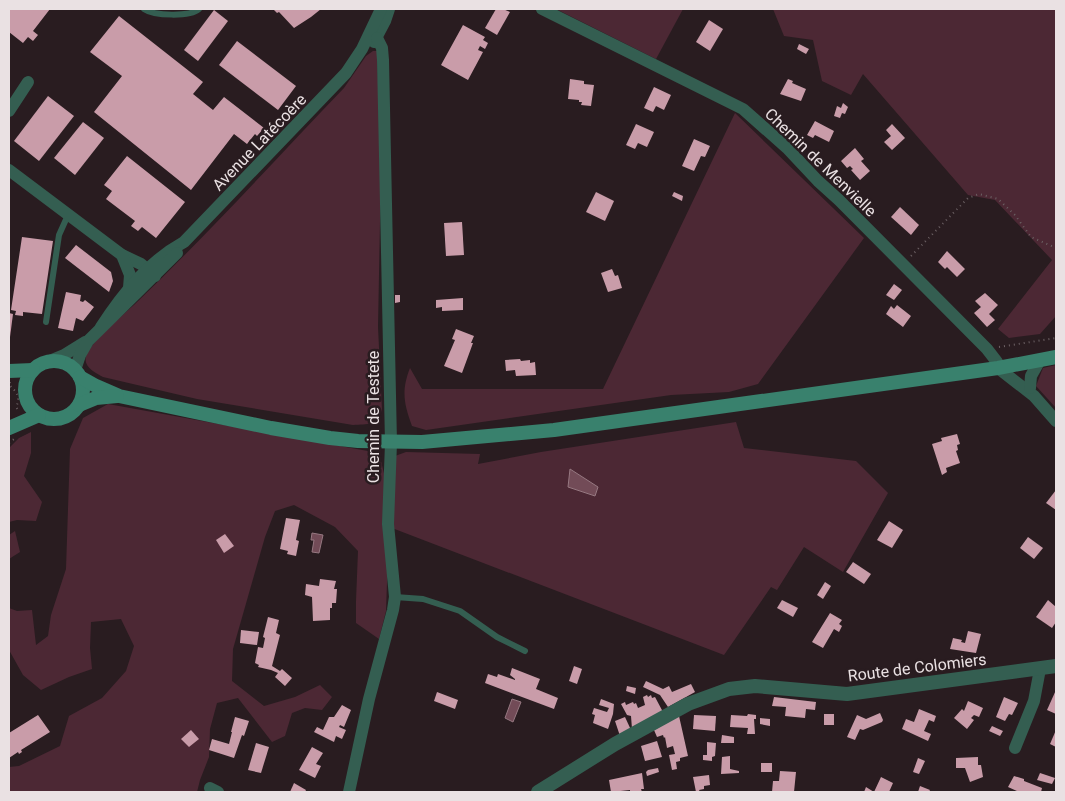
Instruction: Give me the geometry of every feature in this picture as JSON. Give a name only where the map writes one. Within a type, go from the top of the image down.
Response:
[{"type":"main road","points":[[9,428],[23,401],[28,376],[38,365],[57,361],[67,364],[77,374],[96,386],[119,396],[271,428],[358,441],[391,442],[466,439],[554,430],[1005,367],[1056,357]]},
{"type":"main road","points":[[33,370],[9,378],[23,401],[39,415],[53,419],[61,418],[68,415],[79,405],[96,398],[119,396]]},
{"type":"main road","points":[[77,374],[82,389],[79,405]]},
{"type":"main road","points":[[9,428],[39,415]]},
{"type":"street","name":"Avenue Latécoère","points":[[355,62],[381,9]]},
{"type":"street","name":"Avenue Latécoère","points":[[77,374],[80,355],[88,341],[119,312],[151,273],[184,242],[323,99],[355,62],[369,50],[386,21],[390,9]]},
{"type":"street","name":"Chemin de Menvielle","points":[[542,9],[743,109],[787,148],[987,348],[997,362],[1032,392],[1056,420]]},
{"type":"street","name":"Chemin de Testete","points":[[349,792],[369,699],[395,597],[388,524],[391,442],[383,60],[382,48],[377,38]]},
{"type":"street","points":[[9,111],[28,82]]},
{"type":"street","points":[[9,170],[122,256],[141,264],[151,273]]},
{"type":"street","points":[[122,256],[128,268],[129,288]]},
{"type":"street","name":"Avenue Latécoère","points":[[101,327],[129,288],[151,273]]},
{"type":"street","name":"Avenue Latécoère","points":[[47,362],[88,341]]},
{"type":"street","points":[[1032,392],[1030,376],[1040,360]]},
{"type":"street","name":"Route de Colomiers","points":[[538,792],[615,744],[688,704],[729,689],[755,686],[847,694],[1056,666]]},
{"type":"street","points":[[1015,748],[1034,701],[1040,669]]},
{"type":"lane","points":[[144,9],[149,13],[189,14],[199,9]]},
{"type":"lane","points":[[46,322],[59,235],[68,215]]},
{"type":"lane","points":[[395,597],[423,599],[460,611],[497,637],[525,651]]},
{"type":"path","points":[[902,265],[968,198],[979,194],[998,199],[1015,215],[1031,237],[1056,248]]},
{"type":"path","points":[[987,348],[1056,338]]},
{"type":"path","points":[[9,378],[18,395],[19,401],[16,407],[23,401]]},
{"type":"shaded area","points":[[556,9],[683,9],[656,59]]},
{"type":"shaded area","points":[[773,9],[1056,9],[1056,316],[1040,334],[1009,338],[998,329],[1052,260],[995,200],[968,195],[863,74],[851,95],[822,81],[813,40],[784,36]]},
{"type":"shaded area","points":[[373,51],[377,51],[381,170],[378,327],[382,410],[377,419],[367,424],[353,425],[197,399],[103,377],[90,369],[86,363],[86,356],[94,344],[241,197],[344,88],[366,56]]},
{"type":"shaded area","points":[[735,113],[864,238],[758,384],[729,392],[671,395],[426,430],[412,426],[405,397],[405,384],[410,368],[422,389],[603,389]]},
{"type":"shaded area","points":[[1056,365],[1056,408],[1036,386],[1043,368]]},
{"type":"shaded area","points":[[108,404],[379,453],[390,498],[386,611],[379,639],[356,623],[358,551],[335,527],[294,505],[275,511],[265,537],[233,649],[232,681],[264,706],[295,697],[320,685],[332,697],[322,710],[305,708],[292,713],[285,736],[272,742],[238,698],[217,703],[210,729],[209,757],[197,792],[9,792],[9,767],[19,766],[60,746],[69,716],[102,698],[126,671],[134,646],[121,619],[91,622],[90,648],[92,669],[41,690],[23,675],[9,650],[9,608],[17,611],[32,610],[36,645],[48,636],[51,615],[66,569],[70,449],[83,418]]},
{"type":"shaded area","points":[[736,422],[744,448],[856,461],[888,493],[843,572],[804,547],[777,590],[771,587],[724,655],[392,528],[395,456],[406,452],[480,454],[478,464],[541,452]]},
{"type":"shaded area","points":[[31,432],[31,453],[24,476],[42,502],[36,521],[17,520],[9,522],[9,448],[19,438]]},
{"type":"shaded area","points":[[570,469],[598,487],[595,496],[568,487]]},
{"type":"shaded area","points":[[15,531],[20,552],[9,559],[9,535]]},
{"type":"shaded area","points":[[312,533],[323,535],[319,553],[312,552],[314,540],[311,540]]},
{"type":"shaded area","points":[[512,699],[521,702],[513,722],[505,718]]},
{"type":"building","points":[[9,9],[50,9],[33,31],[38,35],[33,41],[28,37],[23,43],[9,32]]},
{"type":"building","points":[[273,9],[321,9],[294,28],[279,12],[277,13]]},
{"type":"building","points":[[496,9],[510,12],[497,35],[485,28]]},
{"type":"building","points":[[214,10],[228,21],[198,61],[184,50]]},
{"type":"building","points":[[119,16],[203,82],[193,94],[213,110],[224,97],[264,128],[257,136],[255,134],[247,144],[234,134],[191,190],[94,112],[122,76],[90,52]]},
{"type":"building","points":[[709,20],[723,29],[710,51],[696,42]]},
{"type":"building","points":[[463,25],[485,37],[483,40],[488,43],[485,49],[480,46],[478,50],[483,52],[468,80],[441,65]]},
{"type":"building","points":[[237,41],[296,86],[278,110],[219,65]]},
{"type":"building","points":[[799,44],[809,49],[806,54],[797,49]]},
{"type":"building","points":[[570,79],[594,85],[591,106],[581,105],[582,102],[579,102],[579,100],[568,99]]},
{"type":"building","points":[[788,79],[793,81],[792,83],[806,89],[801,101],[780,94]]},
{"type":"building","points":[[654,87],[671,95],[664,110],[656,106],[653,112],[644,108]]},
{"type":"building","points":[[48,96],[74,116],[39,161],[14,141]]},
{"type":"building","points":[[843,103],[848,107],[845,114],[842,113],[840,118],[834,116],[837,106],[841,108]]},
{"type":"building","points":[[815,121],[834,131],[829,142],[815,135],[813,138],[807,135]]},
{"type":"building","points":[[83,122],[104,138],[75,175],[54,158]]},
{"type":"building","points":[[636,124],[654,132],[647,147],[638,143],[635,149],[626,145]]},
{"type":"building","points":[[892,124],[905,138],[892,150],[884,142],[891,136],[886,130]]},
{"type":"building","points":[[694,139],[710,146],[705,157],[701,156],[694,171],[682,166]]},
{"type":"building","points":[[855,148],[864,159],[861,161],[870,171],[860,180],[851,170],[853,169],[850,166],[847,168],[841,161]]},
{"type":"building","points":[[127,156],[185,202],[156,238],[142,227],[138,231],[131,226],[135,221],[106,199],[112,191],[104,185]]},
{"type":"building","points":[[596,192],[614,201],[605,221],[586,212]]},
{"type":"building","points":[[674,192],[683,196],[682,201],[672,196]]},
{"type":"building","points":[[900,207],[919,225],[911,235],[891,217]]},
{"type":"building","points":[[462,222],[464,255],[446,256],[444,223]]},
{"type":"building","points":[[22,237],[53,241],[42,314],[23,312],[23,316],[15,315],[16,311],[11,310]]},
{"type":"building","points":[[76,245],[111,272],[113,281],[109,292],[65,258]]},
{"type":"building","points":[[947,251],[965,269],[957,277],[947,267],[945,269],[938,262]]},
{"type":"building","points":[[612,269],[615,276],[618,275],[622,288],[608,292],[601,273]]},
{"type":"building","points":[[894,284],[902,290],[894,300],[886,295]]},
{"type":"building","points":[[66,292],[81,295],[80,301],[83,302],[85,300],[94,307],[83,321],[76,318],[73,331],[58,328]]},
{"type":"building","points":[[985,293],[998,305],[989,314],[995,320],[987,327],[974,313],[981,307],[975,301]]},
{"type":"building","points":[[395,295],[400,295],[400,302],[395,303]]},
{"type":"building","points":[[463,298],[463,310],[442,311],[442,307],[436,308],[436,300]]},
{"type":"building","points":[[897,305],[911,316],[903,327],[886,314],[891,306],[894,309]]},
{"type":"building","points":[[9,313],[13,314],[10,337],[9,337]]},
{"type":"building","points":[[456,329],[474,336],[462,373],[444,366],[455,340],[452,339]]},
{"type":"building","points":[[520,359],[521,361],[530,360],[530,363],[535,362],[536,375],[516,376],[515,370],[506,371],[505,360]]},
{"type":"building","points":[[957,434],[960,444],[957,445],[958,450],[956,451],[960,463],[946,468],[947,472],[942,475],[932,444],[942,441],[941,438]]},
{"type":"building","points":[[1056,490],[1056,510],[1046,503]]},
{"type":"building","points":[[286,518],[300,520],[296,540],[299,541],[296,556],[287,554],[288,551],[280,549]]},
{"type":"building","points":[[889,521],[903,530],[892,548],[877,540]]},
{"type":"building","points":[[225,534],[234,546],[224,553],[216,540]]},
{"type":"building","points":[[1028,537],[1043,548],[1034,559],[1020,548]]},
{"type":"building","points":[[853,562],[871,574],[864,584],[846,572]]},
{"type":"building","points":[[320,579],[336,581],[334,589],[337,589],[336,603],[332,603],[332,608],[330,608],[330,620],[313,621],[312,597],[305,595],[306,584],[319,586]]},
{"type":"building","points":[[825,582],[831,586],[823,599],[817,595]]},
{"type":"building","points":[[782,600],[798,608],[793,617],[777,608]]},
{"type":"building","points":[[1048,600],[1056,607],[1056,622],[1052,628],[1036,617]]},
{"type":"building","points":[[830,613],[842,620],[839,624],[842,626],[839,632],[834,629],[823,648],[812,642]]},
{"type":"building","points":[[268,617],[279,620],[276,633],[280,635],[272,666],[280,671],[282,669],[292,678],[285,686],[275,677],[278,673],[258,667],[259,665],[255,663],[258,647],[263,648],[265,638],[263,637]]},
{"type":"building","points":[[241,630],[259,632],[257,645],[240,643]]},
{"type":"building","points":[[968,631],[981,634],[976,653],[950,649],[953,638],[962,640],[961,642],[965,643]]},
{"type":"building","points":[[574,666],[582,669],[577,684],[569,681]]},
{"type":"building","points":[[512,668],[540,679],[536,689],[558,698],[554,709],[485,683],[488,674],[497,677],[498,674],[515,680],[510,675]]},
{"type":"building","points":[[646,681],[663,689],[669,686],[672,692],[691,684],[695,692],[668,707],[660,695],[643,687]]},
{"type":"building","points":[[627,686],[636,688],[635,694],[626,691]]},
{"type":"building","points":[[1056,690],[1056,714],[1047,710]]},
{"type":"building","points":[[437,692],[458,700],[455,709],[434,701]]},
{"type":"building","points":[[647,695],[648,697],[651,695],[652,698],[655,697],[663,712],[632,729],[631,716],[627,715],[621,704],[625,702],[626,705],[633,702],[634,704],[636,703],[638,708],[645,705],[643,697]]},
{"type":"building","points":[[774,697],[816,702],[815,710],[806,709],[805,718],[785,716],[786,707],[772,706]]},
{"type":"building","points":[[1004,697],[1018,703],[1012,715],[1009,714],[1005,721],[996,717]]},
{"type":"building","points":[[601,699],[614,704],[608,729],[593,723],[595,715],[592,714],[594,708],[607,712],[609,708],[599,705]]},
{"type":"building","points":[[968,701],[983,708],[979,717],[974,715],[971,718],[974,720],[967,729],[954,718],[962,709],[964,711]]},
{"type":"building","points":[[342,705],[351,710],[344,727],[340,725],[339,727],[346,730],[342,739],[336,736],[334,742],[314,732],[317,727],[323,730],[329,717],[334,717]]},
{"type":"building","points":[[919,709],[936,716],[934,722],[929,720],[924,731],[931,734],[928,741],[902,729],[906,719],[914,722]]},
{"type":"building","points":[[880,713],[882,722],[863,730],[860,729],[855,740],[847,737],[857,715],[866,719]]},
{"type":"building","points":[[748,714],[756,715],[756,719],[754,719],[755,734],[747,734],[748,728],[730,727],[731,715],[747,716]]},
{"type":"building","points":[[824,714],[834,714],[834,725],[824,725]]},
{"type":"building","points":[[38,715],[50,732],[21,750],[22,752],[19,754],[18,752],[9,758],[9,733]]},
{"type":"building","points":[[694,715],[716,716],[715,731],[693,729]]},
{"type":"building","points":[[679,716],[688,756],[680,758],[680,761],[676,762],[677,769],[672,770],[669,755],[675,754],[673,746],[667,748],[665,737],[663,735],[657,737],[654,730]]},
{"type":"building","points":[[235,717],[249,721],[234,758],[209,750],[212,739],[229,744]]},
{"type":"building","points":[[625,717],[631,730],[620,736],[615,721]]},
{"type":"building","points":[[760,718],[770,719],[770,726],[760,724]]},
{"type":"building","points":[[992,726],[1003,731],[1000,736],[989,731]]},
{"type":"building","points":[[191,730],[199,739],[189,747],[181,739]]},
{"type":"building","points":[[1056,730],[1056,747],[1050,744]]},
{"type":"building","points":[[722,735],[734,737],[734,743],[721,743]]},
{"type":"building","points":[[657,741],[662,757],[645,761],[641,746]]},
{"type":"building","points":[[707,742],[716,743],[715,756],[712,757],[712,761],[703,760],[703,755],[707,755]]},
{"type":"building","points":[[256,743],[269,747],[261,773],[248,770]]},
{"type":"building","points":[[312,747],[323,753],[316,764],[321,766],[315,778],[299,770]]},
{"type":"building","points":[[730,756],[730,769],[739,771],[739,773],[721,774],[722,757]]},
{"type":"building","points":[[978,757],[978,765],[981,765],[983,777],[970,782],[965,768],[956,768],[956,758]]},
{"type":"building","points":[[918,758],[925,761],[919,774],[913,772]]},
{"type":"building","points":[[761,763],[772,763],[772,772],[761,772]]},
{"type":"building","points":[[658,768],[659,772],[647,776],[646,772],[648,770]]},
{"type":"building","points":[[780,771],[796,772],[794,792],[772,792],[773,781],[779,781]]},
{"type":"building","points":[[642,773],[644,789],[641,789],[642,792],[630,792],[630,790],[611,792],[609,780]]},
{"type":"building","points":[[1040,773],[1055,778],[1052,784],[1037,780]]},
{"type":"building","points":[[709,775],[710,785],[704,786],[704,789],[699,790],[700,792],[696,792],[693,777]]},
{"type":"building","points":[[1014,776],[1042,788],[1041,792],[1019,792],[1008,787]]},
{"type":"building","points":[[881,777],[893,783],[889,792],[874,792]]},
{"type":"building","points":[[294,783],[306,790],[305,792],[290,792]]},
{"type":"building","points":[[920,786],[930,790],[929,792],[918,792]]},
{"type":"building","points":[[866,787],[874,792],[864,792]]}]
